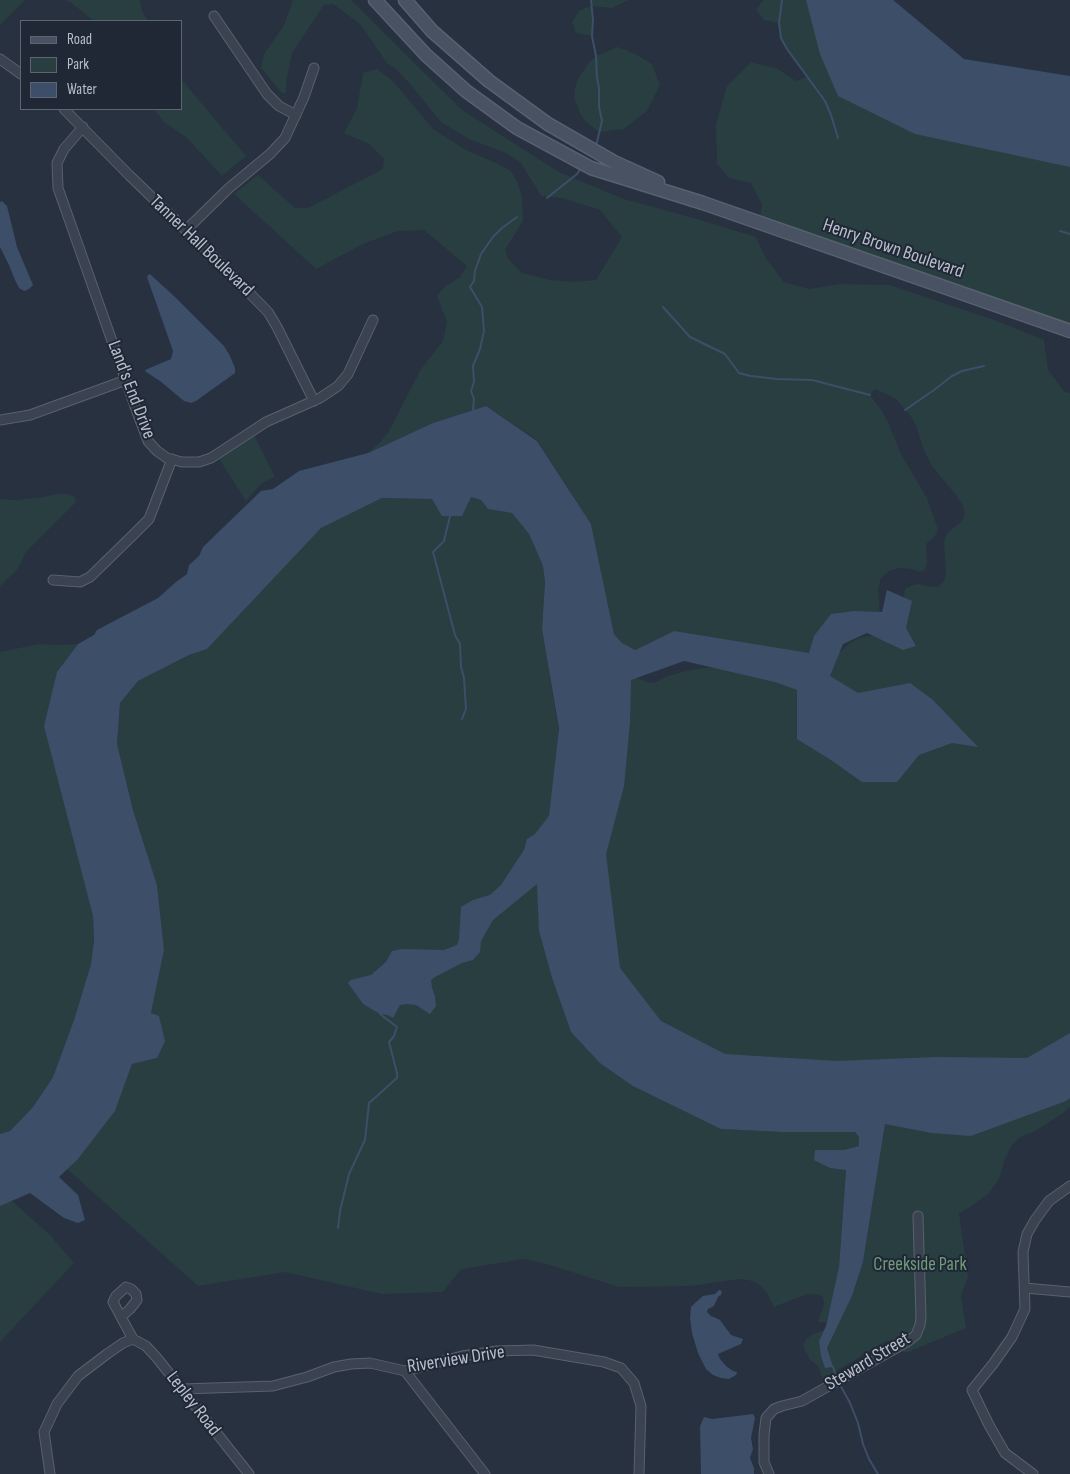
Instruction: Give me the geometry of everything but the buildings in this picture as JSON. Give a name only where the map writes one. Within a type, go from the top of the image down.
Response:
[{"type":"main road","name":"Henry Brown Boulevard","points":[[375,0],[426,55],[466,91],[517,128],[591,168],[703,203],[1070,331]]},
{"type":"main road","name":"Henry Brown Boulevard","points":[[405,0],[432,31],[488,81],[548,124],[614,162],[703,203]]},
{"type":"street","points":[[214,16],[267,94],[279,106],[296,115]]},
{"type":"street","points":[[0,59],[20,73]]},
{"type":"street","points":[[186,230],[230,188],[270,154],[285,138],[304,97],[314,68]]},
{"type":"street","name":"Tanner Hall Boulevard","points":[[65,110],[268,312],[314,401]]},
{"type":"street","name":"Land's End Drive","points":[[83,126],[64,149],[57,164],[58,188],[148,442],[157,451],[182,462],[199,462],[211,458],[266,422],[314,401],[338,386],[348,374],[373,320]]},
{"type":"street","points":[[0,420],[30,415],[126,380]]},
{"type":"street","points":[[53,580],[80,582],[90,577],[149,520],[172,459]]},
{"type":"street","points":[[1033,1474],[1005,1453],[972,1390],[1012,1337],[1025,1309],[1023,1252],[1027,1234],[1048,1201],[1070,1186]]},
{"type":"street","name":"Steward Street","points":[[769,1474],[764,1462],[764,1435],[766,1418],[774,1409],[802,1401],[907,1342],[916,1335],[921,1317],[918,1216]]},
{"type":"street","points":[[1025,1288],[1070,1292]]},
{"type":"street","points":[[50,1474],[44,1432],[57,1404],[78,1376],[123,1343],[133,1339],[121,1317]]},
{"type":"street","name":"Lepley Road","points":[[133,1339],[146,1346],[249,1474]]},
{"type":"street","name":"Riverview Drive","points":[[182,1389],[273,1386],[334,1367],[351,1364],[370,1363],[406,1371],[462,1356],[497,1352],[533,1350],[604,1362],[621,1368],[634,1383],[641,1406],[639,1474]]},
{"type":"street","points":[[406,1371],[485,1474]]},
{"type":"green space","points":[[0,0],[25,0],[0,25]]},
{"type":"green space","points":[[64,0],[140,0],[142,11],[147,20],[93,20],[70,2]]},
{"type":"green space","points":[[293,0],[351,0],[462,110],[559,172],[624,199],[756,237],[765,257],[784,282],[809,289],[840,284],[889,285],[997,321],[1044,340],[1048,370],[1065,392],[1070,393],[1070,1046],[1033,1063],[708,1061],[588,964],[628,675],[650,683],[682,672],[702,668],[726,667],[831,680],[830,670],[835,657],[850,643],[859,638],[899,631],[905,589],[918,584],[932,587],[939,586],[944,581],[946,572],[944,541],[947,533],[961,522],[965,513],[963,506],[932,466],[910,415],[895,398],[875,389],[870,395],[882,411],[901,454],[927,498],[938,529],[935,536],[926,544],[927,563],[924,571],[919,572],[900,568],[891,570],[881,578],[878,589],[880,614],[811,662],[674,631],[634,650],[622,643],[614,634],[591,524],[537,440],[486,406],[433,423],[368,453],[389,431],[421,369],[443,341],[447,322],[437,296],[443,288],[460,277],[467,266],[424,230],[398,231],[363,244],[316,269],[234,194],[258,175],[295,208],[308,208],[383,169],[384,159],[369,144],[344,133],[357,108],[363,73],[377,69],[394,82],[433,129],[466,150],[511,171],[522,196],[523,221],[505,250],[508,259],[522,273],[551,280],[573,282],[596,280],[622,237],[600,210],[562,198],[541,196],[521,163],[506,153],[469,139],[441,122],[410,84],[396,69],[387,63],[360,24],[333,4],[324,5],[292,53],[286,93],[282,93],[261,68],[264,54],[284,25]]},
{"type":"green space","points":[[591,0],[629,0],[612,8],[591,6]]},
{"type":"green space","points":[[763,0],[806,0],[816,31],[972,145],[1008,154],[1070,165],[1070,334],[758,228],[762,205],[751,183],[729,178],[717,164],[716,124],[727,86],[751,62],[778,69],[796,81],[807,77],[781,38],[779,23],[764,20],[756,10]]},
{"type":"green space","points":[[591,6],[593,20],[592,36],[576,33],[572,22],[580,10]]},
{"type":"green space","points":[[618,47],[652,64],[660,85],[647,111],[624,129],[599,132],[585,121],[580,113],[574,98],[575,88],[578,79],[596,56]]},
{"type":"green space","points":[[182,80],[246,156],[222,176],[187,138],[164,122],[155,110],[182,110]]},
{"type":"green space","points":[[252,431],[275,477],[262,483],[246,501],[216,454]]},
{"type":"green space","points":[[57,494],[74,496],[76,502],[26,552],[17,570],[0,586],[0,499],[17,500]]},
{"type":"green space","points":[[471,497],[481,500],[489,509],[512,513],[529,534],[543,566],[545,582],[542,629],[561,745],[539,931],[552,978],[571,1032],[721,1129],[782,1132],[821,1130],[855,1132],[859,1137],[859,1146],[844,1150],[825,1150],[830,1168],[846,1170],[839,1267],[826,1322],[818,1322],[824,1304],[823,1297],[820,1295],[807,1294],[774,1307],[767,1293],[760,1285],[753,1281],[740,1279],[690,1286],[619,1287],[525,1259],[461,1269],[443,1292],[382,1294],[285,1272],[198,1286],[67,1169],[78,1159],[115,1111],[132,1064],[157,1058],[151,1013],[164,950],[157,885],[133,810],[117,744],[120,703],[138,681],[189,655],[207,649],[320,528],[382,498],[432,499]]},
{"type":"green space","points":[[39,644],[78,644],[57,672],[85,883],[93,916],[94,941],[91,964],[74,1020],[53,1077],[33,1107],[10,1131],[0,1134],[0,652]]},
{"type":"green space","name":"Creekside Park","points":[[1070,1085],[1070,1107],[1035,1131],[1020,1137],[1011,1146],[999,1179],[988,1194],[959,1213],[968,1277],[961,1296],[966,1328],[906,1353],[888,1340],[823,1379],[818,1366],[810,1360],[803,1346],[806,1339],[824,1330],[819,1341],[827,1348],[852,1296],[863,1262],[885,1124],[941,1133]]},
{"type":"green space","points":[[11,1200],[50,1235],[74,1263],[0,1342],[0,1206]]},
{"type":"water","points":[[806,0],[893,0],[964,59],[1070,76],[1070,167],[915,134],[838,96],[820,54]]},
{"type":"water","points":[[2,201],[7,206],[17,247],[33,285],[24,291],[19,288],[0,247],[0,202]]},
{"type":"water","points":[[149,274],[224,346],[235,368],[235,373],[191,403],[184,401],[145,370],[171,359],[173,351],[147,277]]},
{"type":"water","points":[[486,406],[537,441],[591,524],[614,634],[622,643],[635,650],[674,631],[809,653],[814,636],[831,614],[854,611],[882,612],[887,590],[912,601],[906,628],[916,646],[903,650],[867,633],[843,644],[830,676],[858,693],[910,683],[933,700],[978,747],[952,743],[919,755],[897,782],[862,782],[797,739],[797,690],[775,682],[684,661],[631,680],[630,722],[624,786],[606,854],[620,968],[661,1021],[725,1054],[837,1061],[936,1057],[1027,1058],[1070,1033],[1070,1098],[1066,1101],[971,1136],[932,1133],[885,1124],[863,1262],[852,1296],[827,1348],[833,1367],[825,1368],[819,1341],[826,1326],[839,1267],[846,1170],[830,1168],[814,1160],[815,1150],[844,1150],[859,1146],[859,1137],[855,1132],[782,1132],[721,1129],[633,1086],[600,1063],[571,1032],[552,978],[539,931],[537,884],[493,920],[481,941],[480,952],[473,960],[462,963],[431,980],[436,1006],[430,1014],[416,1005],[407,1004],[400,1005],[393,1018],[380,1014],[363,1004],[348,983],[351,980],[371,975],[386,962],[392,951],[402,949],[444,950],[457,945],[461,907],[473,900],[490,895],[501,885],[524,850],[527,839],[535,834],[549,816],[559,729],[542,629],[545,582],[543,566],[529,534],[512,513],[488,509],[481,500],[471,497],[462,516],[442,516],[432,499],[382,498],[321,528],[207,649],[189,655],[138,681],[120,703],[117,744],[133,810],[157,885],[164,950],[151,1013],[159,1016],[165,1041],[157,1058],[132,1064],[115,1111],[78,1159],[59,1177],[78,1195],[85,1220],[78,1223],[64,1218],[30,1193],[0,1206],[0,1134],[10,1131],[33,1107],[53,1077],[74,1020],[91,964],[94,941],[93,916],[44,726],[57,672],[78,644],[94,635],[97,630],[158,598],[187,574],[189,565],[199,556],[203,547],[261,491],[273,489],[299,471],[368,453],[433,423]]},
{"type":"water","points":[[719,1290],[722,1291],[721,1295],[714,1306],[708,1309],[707,1312],[720,1320],[731,1335],[743,1339],[741,1344],[718,1354],[726,1366],[737,1372],[736,1375],[729,1379],[713,1375],[706,1369],[698,1353],[690,1318],[691,1307],[696,1302],[703,1296],[715,1294]]},
{"type":"water","points":[[753,1414],[755,1418],[751,1438],[753,1449],[750,1458],[754,1474],[701,1474],[700,1426],[704,1417],[712,1419]]},
{"type":"waterway","points":[[591,0],[592,36],[596,56],[599,107],[602,121],[596,146]]},
{"type":"waterway","points":[[782,0],[779,23],[781,38],[825,101],[838,138]]},
{"type":"waterway","points":[[547,198],[577,174],[581,168]]},
{"type":"waterway","points":[[473,410],[474,399],[471,391],[474,382],[473,366],[480,349],[484,331],[482,307],[470,287],[474,281],[475,271],[481,254],[493,237],[517,217]]},
{"type":"waterway","points":[[1060,231],[1070,234]]},
{"type":"waterway","points":[[663,307],[690,337],[725,354],[739,373],[777,379],[812,380],[870,395]]},
{"type":"waterway","points":[[905,410],[952,376],[962,371],[984,366]]},
{"type":"waterway","points":[[450,516],[444,541],[433,552],[455,635],[460,644],[466,709],[462,719]]},
{"type":"waterway","points":[[338,1228],[349,1174],[365,1140],[369,1103],[397,1078],[389,1042],[394,1036],[397,1027],[380,1014]]},
{"type":"waterway","points":[[833,1367],[837,1379]]},
{"type":"waterway","points":[[839,1383],[858,1423],[869,1459],[878,1474]]}]
